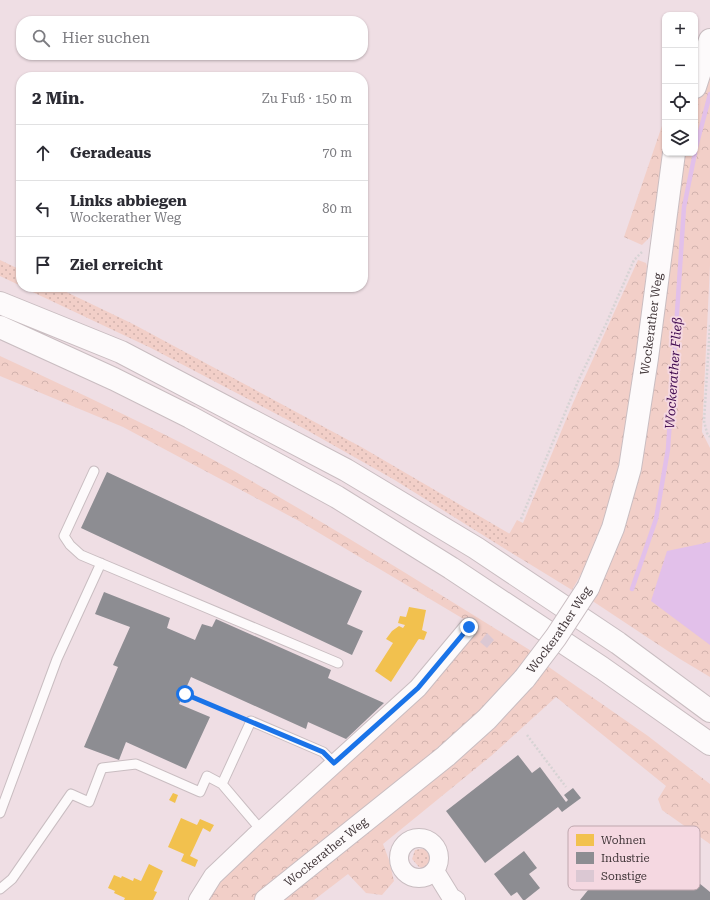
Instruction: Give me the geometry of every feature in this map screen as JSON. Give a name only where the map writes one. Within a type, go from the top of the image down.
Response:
[{"type":"main road","points":[[696,84],[710,40]]},
{"type":"main road","name":"Wockerather Weg","points":[[266,900],[446,756],[487,718],[525,678],[556,637],[588,588],[613,528],[630,468],[647,358],[674,156]]},
{"type":"main road","points":[[0,303],[120,352],[346,470],[476,548],[618,643],[710,711]]},
{"type":"main road","points":[[0,327],[114,379],[190,417],[337,497],[451,568],[602,668],[710,744]]},
{"type":"street","points":[[198,900],[213,876],[334,763],[418,688],[469,627]]},
{"type":"street","points":[[435,871],[451,897],[456,900]]},
{"type":"lane","points":[[94,472],[64,536],[70,545],[81,554],[338,663]]},
{"type":"lane","points":[[0,813],[57,659],[101,563]]},
{"type":"lane","points":[[222,784],[251,721],[323,752],[334,763]]},
{"type":"lane","points":[[0,889],[12,879],[72,794],[89,802],[102,768],[136,764],[200,792],[207,776],[222,784],[261,830]]},
{"type":"path","points":[[521,519],[579,379],[606,324],[634,260],[642,252],[661,252]]},
{"type":"path","points":[[710,325],[704,420],[707,433],[710,438]]},
{"type":"path","points":[[185,694],[251,721]]},
{"type":"path","points":[[527,735],[566,787]]},
{"type":"green space","points":[[710,62],[710,265],[702,432],[710,448],[710,677],[591,600],[607,567],[682,156],[698,156],[698,96]]},
{"type":"green space","points":[[662,126],[662,156],[664,156],[650,237],[642,245],[624,237]]},
{"type":"green space","points":[[0,260],[16,268],[16,284],[0,276]]},
{"type":"green space","points":[[638,260],[646,263],[647,266],[630,423],[616,493],[588,562],[572,590],[502,547],[517,520],[523,523],[573,403]]},
{"type":"green space","points":[[33,292],[66,292],[133,324],[363,448],[510,534],[502,547],[393,479],[303,428],[151,348]]},
{"type":"green space","points":[[0,356],[147,426],[234,471],[347,537],[533,652],[515,675],[453,742],[322,842],[254,900],[205,900],[213,887],[477,627],[299,521],[123,427],[0,376]]},
{"type":"green space","points":[[543,663],[648,736],[710,784],[710,844],[700,837],[700,826],[685,826],[662,810],[658,799],[666,786],[556,697],[491,756],[383,844],[394,881],[382,895],[366,893],[348,874],[314,900],[274,900]]},
{"type":"green space","points":[[425,849],[428,853],[432,866],[427,870],[419,867],[412,859],[415,850]]},
{"type":"shaded area","points":[[710,542],[710,645],[651,601],[667,551]]},
{"type":"building: Wohnen","points":[[409,607],[426,610],[422,630],[427,632],[424,640],[418,640],[391,682],[375,671],[393,643],[386,639],[392,631],[399,626],[403,628],[405,625],[398,623],[400,616],[406,617]]},
{"type":"building: Wohnen","points":[[173,793],[178,795],[175,803],[169,800]]},
{"type":"building: Wohnen","points":[[181,818],[197,825],[200,819],[214,825],[210,832],[203,828],[190,856],[198,860],[195,867],[181,861],[184,854],[168,847]]},
{"type":"building: Wohnen","points":[[149,864],[163,871],[154,891],[157,892],[153,900],[124,900],[125,898],[114,893],[115,891],[108,888],[114,875],[121,878],[122,876],[133,881],[134,878],[141,881]]},
{"type":"building: Industrie","points":[[107,472],[362,591],[347,624],[363,631],[352,655],[81,528]]},
{"type":"building: Industrie","points":[[104,592],[170,618],[167,628],[195,640],[202,624],[212,627],[216,619],[331,670],[328,678],[384,703],[346,739],[308,722],[306,729],[191,677],[179,704],[210,717],[186,769],[126,742],[119,760],[84,747],[118,667],[113,665],[130,627],[95,614]]},
{"type":"building: Industrie","points":[[518,755],[532,773],[540,767],[566,802],[568,800],[564,795],[573,788],[581,798],[562,812],[558,807],[485,863],[446,811]]},
{"type":"building: Industrie","points":[[524,851],[537,868],[529,874],[540,888],[523,900],[517,892],[511,896],[494,874]]},
{"type":"building: Industrie","points":[[700,884],[710,892],[710,900],[580,900],[588,890],[700,890]]},
{"type":"building: Sonstige","points":[[487,633],[494,640],[487,648],[480,642]]},
{"type":"waterway","name":"Wockerather Fließ","points":[[698,140],[710,94]]},
{"type":"waterway","name":"Wockerather Fließ","points":[[632,589],[656,519],[668,449],[684,207],[694,156]]},
{"type":"route","points":[[185,694],[323,752],[334,763],[418,688],[469,627]]}]
